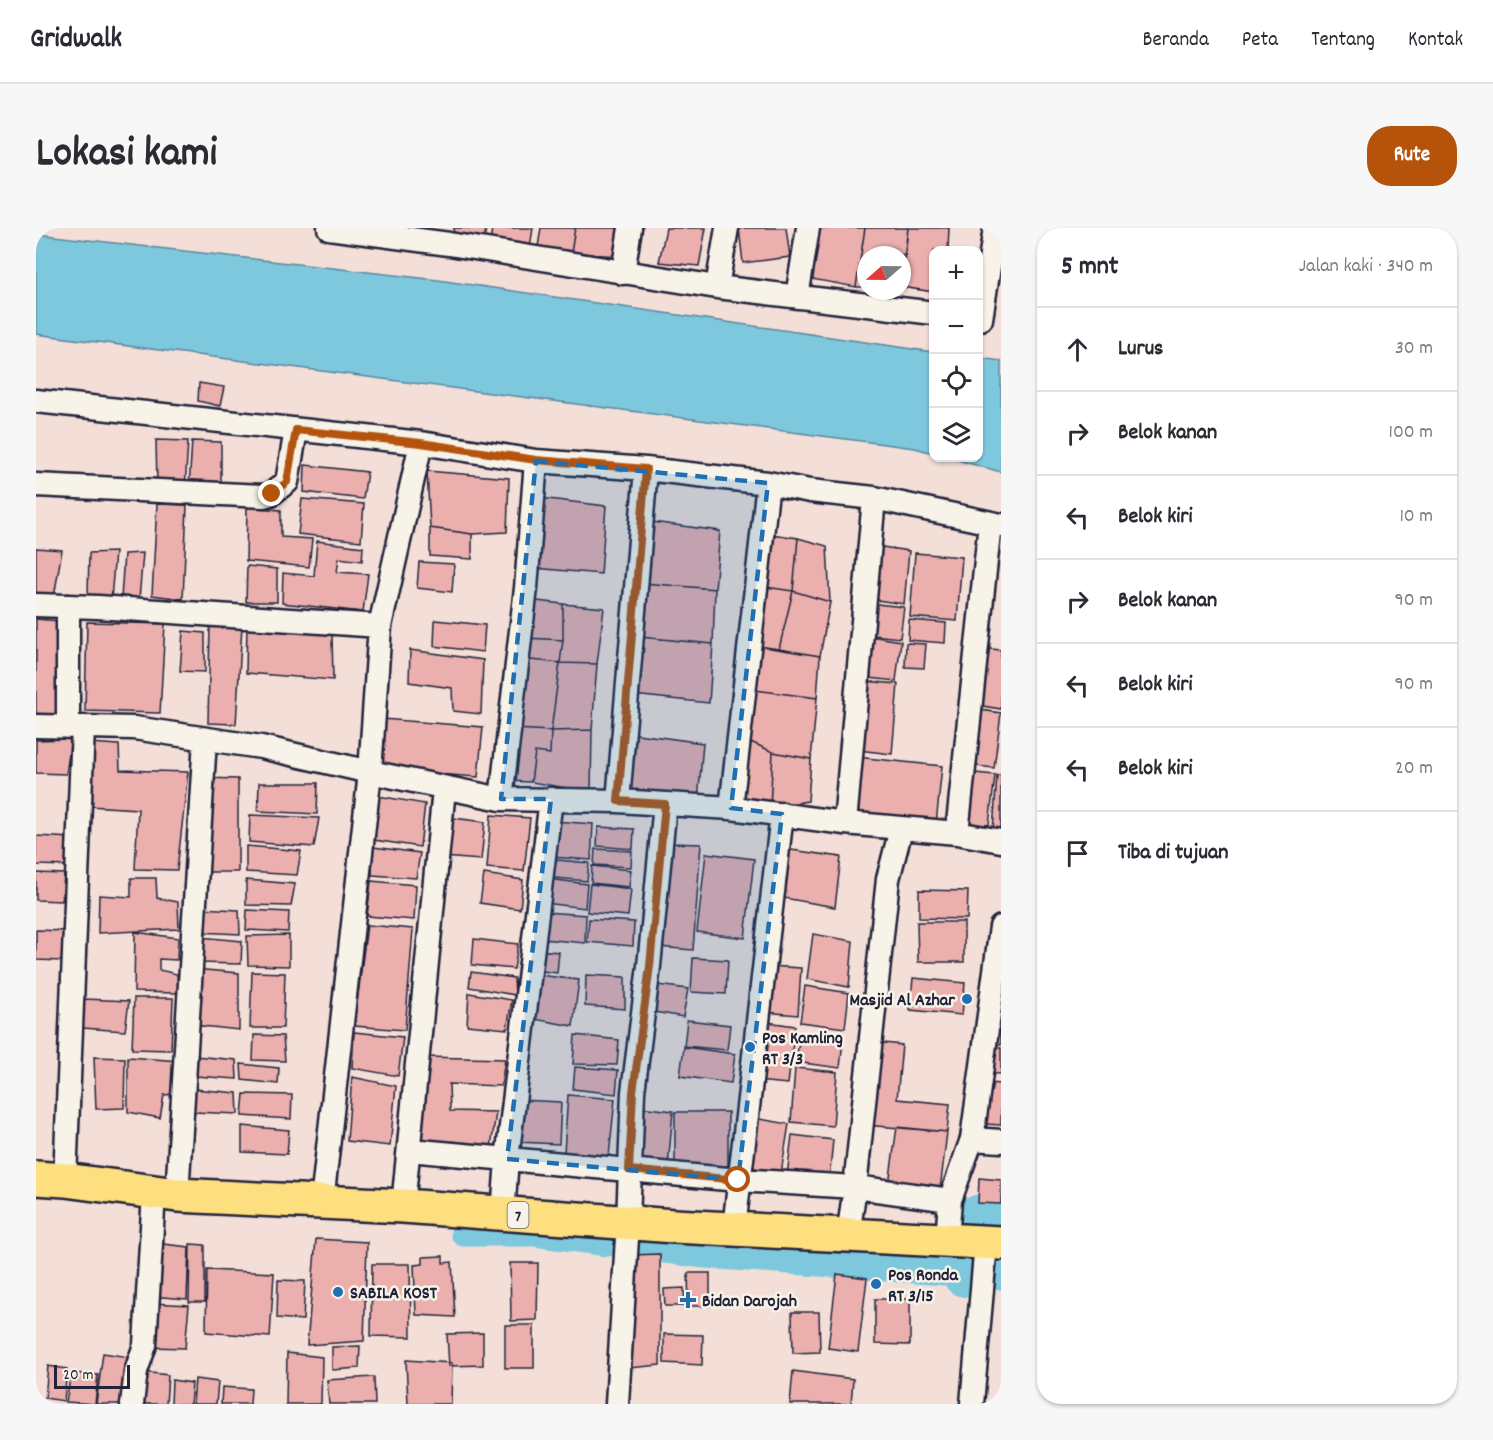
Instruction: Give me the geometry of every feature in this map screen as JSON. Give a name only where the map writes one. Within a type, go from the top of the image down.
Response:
[{"type":"highway","name":"7","points":[[51,1179],[165,1194],[403,1206],[674,1226],[947,1240],[990,1250]]},
{"type":"street","points":[[329,228],[450,236],[623,273],[717,287],[929,313]]},
{"type":"street","points":[[623,273],[630,228]]},
{"type":"street","points":[[717,287],[727,228]]},
{"type":"street","points":[[797,297],[808,228]]},
{"type":"street","points":[[987,320],[994,228]]},
{"type":"street","points":[[36,401],[421,443],[536,460],[646,469],[768,483],[810,491],[874,498],[995,524],[957,833]]},
{"type":"street","points":[[36,485],[264,496],[272,494],[287,482],[296,430]]},
{"type":"street","points":[[322,1202],[370,772],[380,626],[421,443]]},
{"type":"street","points":[[501,799],[526,588],[536,460]]},
{"type":"street","points":[[618,801],[646,469]]},
{"type":"street","points":[[731,808],[768,483]]},
{"type":"street","points":[[845,823],[874,498]]},
{"type":"street","points":[[36,605],[380,626]]},
{"type":"street","points":[[51,1179],[75,727],[69,606]]},
{"type":"street","points":[[36,726],[134,728],[261,747],[444,789],[501,799],[618,801],[731,808],[845,823],[957,833],[1001,841]]},
{"type":"street","points":[[132,1404],[136,1371],[145,1345],[165,1194],[205,739]]},
{"type":"street","points":[[403,1206],[444,789]]},
{"type":"street","points":[[502,1214],[551,799]]},
{"type":"street","points":[[616,1404],[628,1221],[633,1092],[650,966],[665,804]]},
{"type":"street","points":[[734,1228],[782,814]]},
{"type":"street","points":[[848,1236],[888,879],[901,829]]},
{"type":"street","points":[[947,1240],[950,1200],[972,1139],[1001,927]]},
{"type":"street","points":[[972,1139],[1001,1141]]},
{"type":"street","points":[[409,1150],[738,1180],[855,1187],[950,1200]]},
{"type":"street","points":[[972,1404],[982,1299],[990,1250]]},
{"type":"highlighted area","points":[[536,461],[768,483],[731,808],[782,814],[738,1180],[507,1159],[551,799],[501,799]]},
{"type":"water","points":[[36,234],[438,280],[929,351],[929,452],[915,448],[36,334]]},
{"type":"water","points":[[983,359],[1001,361],[1001,472],[965,462],[983,462]]},
{"type":"building","points":[[454,228],[486,228],[484,240],[453,236]]},
{"type":"building","points":[[492,228],[533,228],[530,248],[490,244]]},
{"type":"building","points":[[541,228],[575,228],[571,253],[538,247]]},
{"type":"building","points":[[575,228],[623,228],[620,256],[571,253]]},
{"type":"building","points":[[666,228],[706,228],[699,266],[659,262]]},
{"type":"building","points":[[739,228],[786,228],[790,257],[743,263]]},
{"type":"building","points":[[813,228],[865,228],[862,246],[857,246],[856,287],[806,278]]},
{"type":"building","points":[[865,228],[908,228],[906,246],[862,246]]},
{"type":"building","points":[[908,228],[949,228],[948,246],[929,246],[929,291],[911,288],[911,246],[906,246]]},
{"type":"building","points":[[199,383],[224,387],[220,406],[198,401]]},
{"type":"building","points":[[156,440],[188,441],[185,488],[157,485]]},
{"type":"building","points":[[192,441],[221,442],[221,488],[189,488]]},
{"type":"building","points":[[305,465],[367,472],[363,499],[304,492]]},
{"type":"building","points":[[427,471],[509,478],[507,532],[472,534],[430,528]]},
{"type":"building","points":[[540,498],[606,506],[601,574],[534,568]]},
{"type":"building","points":[[302,499],[364,504],[361,541],[298,534]]},
{"type":"building","points":[[157,504],[187,505],[183,599],[152,595]]},
{"type":"building","points":[[247,507],[281,510],[281,537],[312,539],[309,567],[246,561]]},
{"type":"building","points":[[652,522],[720,531],[715,589],[643,583]]},
{"type":"building","points":[[430,528],[472,534],[472,559],[430,556]]},
{"type":"building","points":[[764,533],[798,538],[793,591],[759,586]]},
{"type":"building","points":[[798,538],[827,546],[830,602],[793,591]]},
{"type":"building","points":[[317,541],[363,547],[362,561],[339,558],[337,572],[368,574],[363,612],[282,603],[283,573],[314,576]]},
{"type":"building","points":[[875,546],[909,551],[904,604],[870,599]]},
{"type":"building","points":[[36,548],[62,550],[54,597],[36,595]]},
{"type":"building","points":[[115,552],[111,599],[88,595],[89,553]]},
{"type":"building","points":[[143,553],[139,599],[121,599],[124,554]]},
{"type":"building","points":[[915,553],[962,557],[957,621],[910,617]]},
{"type":"building","points":[[419,562],[454,564],[452,592],[417,588]]},
{"type":"building","points":[[247,566],[277,569],[277,602],[246,602]]},
{"type":"building","points":[[643,583],[715,589],[713,644],[640,637]]},
{"type":"building","points":[[759,586],[793,591],[779,649],[752,645]]},
{"type":"building","points":[[793,591],[830,602],[820,656],[779,649]]},
{"type":"building","points":[[528,600],[563,604],[563,640],[526,638]]},
{"type":"building","points":[[867,603],[904,607],[900,638],[864,634]]},
{"type":"building","points":[[563,604],[604,608],[597,664],[560,663],[563,640]]},
{"type":"building","points":[[36,619],[60,621],[56,717],[36,714]]},
{"type":"building","points":[[435,620],[485,625],[483,652],[434,646]]},
{"type":"building","points":[[909,620],[946,623],[945,643],[908,640]]},
{"type":"building","points":[[87,622],[165,624],[160,713],[85,711]]},
{"type":"building","points":[[210,625],[242,626],[236,724],[208,723]]},
{"type":"building","points":[[247,625],[332,634],[333,680],[246,673]]},
{"type":"building","points":[[183,631],[205,633],[205,672],[180,671]]},
{"type":"building","points":[[864,635],[901,641],[896,681],[860,677]]},
{"type":"building","points":[[640,637],[713,644],[709,703],[633,695]]},
{"type":"building","points":[[526,638],[563,640],[560,663],[521,659]]},
{"type":"building","points":[[906,643],[926,644],[924,668],[905,667]]},
{"type":"building","points":[[752,645],[820,656],[817,698],[747,689]]},
{"type":"building","points":[[979,648],[1001,650],[1001,709],[977,705]]},
{"type":"building","points":[[410,650],[483,660],[481,714],[453,711],[452,688],[409,682]]},
{"type":"building","points":[[521,659],[560,663],[551,731],[514,729]]},
{"type":"building","points":[[560,663],[597,664],[592,730],[551,731]]},
{"type":"building","points":[[864,681],[898,684],[892,754],[858,750]]},
{"type":"building","points":[[747,689],[817,698],[811,759],[773,752],[744,739]]},
{"type":"building","points":[[973,709],[1001,713],[994,768],[967,765]]},
{"type":"building","points":[[382,719],[483,727],[478,777],[381,770]]},
{"type":"building","points":[[514,729],[551,731],[550,754],[535,752],[531,782],[508,781]]},
{"type":"building","points":[[592,730],[591,792],[531,782],[535,752],[550,754],[551,731]]},
{"type":"building","points":[[630,733],[703,743],[698,801],[625,790]]},
{"type":"building","points":[[71,739],[66,774],[36,773],[36,740]]},
{"type":"building","points":[[744,739],[773,752],[770,807],[735,800]]},
{"type":"building","points":[[89,743],[119,745],[120,770],[188,772],[177,870],[135,869],[138,809],[89,806]]},
{"type":"building","points":[[773,752],[811,759],[808,801],[770,807]]},
{"type":"building","points":[[856,757],[942,766],[936,824],[851,815]]},
{"type":"building","points":[[965,772],[995,775],[989,825],[962,824]]},
{"type":"building","points":[[997,775],[1001,775],[1001,830],[993,830]]},
{"type":"building","points":[[203,778],[238,779],[238,872],[200,872]]},
{"type":"building","points":[[259,783],[318,783],[317,814],[258,811]]},
{"type":"building","points":[[378,796],[425,804],[420,847],[374,840]]},
{"type":"building","points":[[250,815],[319,818],[314,847],[249,842]]},
{"type":"building","points":[[491,815],[530,818],[524,871],[487,868]]},
{"type":"building","points":[[445,817],[485,822],[481,860],[442,857]]},
{"type":"building","points":[[554,821],[593,824],[591,860],[552,857]]},
{"type":"building","points":[[598,827],[634,829],[633,849],[597,846]]},
{"type":"building","points":[[36,836],[72,838],[72,866],[36,865]]},
{"type":"building","points":[[667,843],[701,844],[693,950],[659,947]]},
{"type":"building","points":[[246,846],[301,851],[297,875],[246,872]]},
{"type":"building","points":[[373,847],[420,853],[416,878],[372,875]]},
{"type":"building","points":[[595,849],[632,851],[631,867],[594,865]]},
{"type":"building","points":[[784,849],[841,857],[835,907],[778,897]]},
{"type":"building","points":[[706,853],[754,859],[745,938],[697,932]]},
{"type":"building","points":[[547,859],[589,863],[587,881],[545,877]]},
{"type":"building","points":[[592,866],[631,870],[629,887],[591,883]]},
{"type":"building","points":[[36,873],[64,874],[62,901],[36,900]]},
{"type":"building","points":[[484,874],[523,880],[520,909],[480,903]]},
{"type":"building","points":[[131,878],[156,878],[157,898],[178,902],[179,929],[98,933],[99,895],[131,897]]},
{"type":"building","points":[[548,879],[587,884],[585,908],[545,903]]},
{"type":"building","points":[[246,880],[295,884],[291,906],[246,905]]},
{"type":"building","points":[[371,881],[416,885],[414,920],[367,916]]},
{"type":"building","points":[[590,884],[631,889],[628,916],[587,912]]},
{"type":"building","points":[[919,890],[968,891],[967,919],[919,918]]},
{"type":"building","points":[[199,908],[239,910],[240,934],[199,932]]},
{"type":"building","points":[[247,910],[289,912],[288,932],[246,930]]},
{"type":"building","points":[[545,912],[586,915],[585,943],[543,939]]},
{"type":"building","points":[[589,919],[634,922],[633,946],[587,942]]},
{"type":"building","points":[[917,922],[964,922],[964,962],[918,962]]},
{"type":"building","points":[[367,925],[413,929],[405,1030],[354,1026]]},
{"type":"building","points":[[36,930],[65,931],[63,961],[36,960]]},
{"type":"building","points":[[135,932],[178,938],[177,960],[159,959],[159,970],[177,974],[178,993],[134,992]]},
{"type":"building","points":[[813,934],[853,941],[849,987],[807,979]]},
{"type":"building","points":[[289,935],[289,966],[248,965],[247,936]]},
{"type":"building","points":[[199,937],[242,941],[241,964],[198,963]]},
{"type":"building","points":[[474,939],[518,944],[514,969],[472,965]]},
{"type":"building","points":[[537,950],[559,952],[557,973],[535,970]]},
{"type":"building","points":[[693,958],[728,960],[726,994],[691,992]]},
{"type":"building","points":[[769,966],[801,968],[798,1015],[765,1012]]},
{"type":"building","points":[[194,969],[239,973],[239,1030],[193,1025]]},
{"type":"building","points":[[252,972],[285,973],[283,1028],[250,1028]]},
{"type":"building","points":[[471,972],[514,978],[515,995],[469,987]]},
{"type":"building","points":[[538,975],[579,980],[573,1026],[534,1019]]},
{"type":"building","points":[[586,975],[625,977],[625,1009],[585,1006]]},
{"type":"building","points":[[913,978],[965,983],[962,1015],[910,1010]]},
{"type":"building","points":[[650,984],[688,989],[683,1017],[649,1011]]},
{"type":"building","points":[[805,986],[849,993],[845,1028],[800,1022]]},
{"type":"building","points":[[469,993],[512,1000],[507,1029],[467,1025]]},
{"type":"building","points":[[134,998],[173,998],[171,1050],[132,1049]]},
{"type":"building","points":[[84,999],[129,1001],[125,1031],[83,1028]]},
{"type":"building","points":[[991,1019],[1001,1019],[1001,1045],[988,1044]]},
{"type":"building","points":[[687,1020],[730,1025],[727,1050],[684,1046]]},
{"type":"building","points":[[760,1021],[795,1026],[788,1084],[756,1081]]},
{"type":"building","points":[[354,1032],[403,1037],[398,1076],[352,1068]]},
{"type":"building","points":[[254,1035],[283,1036],[285,1061],[253,1060]]},
{"type":"building","points":[[575,1035],[619,1040],[617,1065],[573,1064]]},
{"type":"building","points":[[800,1035],[843,1040],[840,1068],[796,1062]]},
{"type":"building","points":[[874,1042],[902,1045],[897,1099],[950,1104],[947,1132],[865,1125]]},
{"type":"building","points":[[684,1047],[735,1054],[731,1083],[680,1076]]},
{"type":"building","points":[[988,1047],[1001,1048],[1001,1074],[984,1073]]},
{"type":"building","points":[[195,1056],[236,1060],[237,1079],[195,1076]]},
{"type":"building","points":[[94,1057],[125,1058],[124,1108],[96,1109]]},
{"type":"building","points":[[128,1057],[179,1061],[174,1094],[164,1095],[160,1118],[128,1112]]},
{"type":"building","points":[[423,1057],[505,1059],[501,1086],[449,1084],[450,1111],[496,1112],[491,1148],[419,1142]]},
{"type":"building","points":[[241,1064],[279,1068],[278,1084],[242,1080]]},
{"type":"building","points":[[575,1067],[618,1070],[616,1094],[573,1089]]},
{"type":"building","points":[[795,1068],[837,1072],[833,1126],[791,1122]]},
{"type":"building","points":[[352,1077],[396,1086],[390,1146],[347,1141]]},
{"type":"building","points":[[987,1083],[1001,1084],[1001,1125],[985,1124]]},
{"type":"building","points":[[194,1089],[237,1093],[238,1114],[193,1112]]},
{"type":"building","points":[[244,1094],[292,1095],[291,1119],[242,1116]]},
{"type":"building","points":[[568,1095],[615,1099],[609,1156],[564,1152]]},
{"type":"building","points":[[519,1100],[561,1102],[559,1144],[518,1142]]},
{"type":"building","points":[[640,1107],[673,1111],[668,1166],[635,1163]]},
{"type":"building","points":[[675,1112],[728,1112],[728,1166],[675,1166]]},
{"type":"building","points":[[753,1118],[789,1124],[781,1173],[748,1167]]},
{"type":"building","points":[[242,1126],[289,1130],[287,1154],[242,1152]]},
{"type":"building","points":[[897,1127],[947,1132],[940,1190],[889,1184]]},
{"type":"building","points":[[792,1135],[833,1140],[829,1181],[787,1176]]},
{"type":"building","points":[[979,1178],[1001,1180],[1001,1204],[978,1203]]},
{"type":"building","name":"SABILA KOST","points":[[316,1239],[367,1242],[364,1341],[307,1345]]},
{"type":"building","points":[[154,1243],[189,1247],[187,1299],[150,1296]]},
{"type":"building","points":[[190,1244],[205,1245],[205,1302],[189,1302]]},
{"type":"building","points":[[660,1254],[660,1365],[629,1368],[630,1255]]},
{"type":"building","points":[[443,1256],[443,1263],[452,1262],[455,1317],[416,1315],[414,1265],[423,1264],[423,1257]]},
{"type":"building","points":[[510,1263],[538,1263],[537,1320],[511,1321]]},
{"type":"building","points":[[372,1264],[410,1264],[411,1337],[371,1336]]},
{"type":"building","points":[[207,1270],[274,1273],[270,1337],[206,1332]]},
{"type":"building","points":[[688,1273],[710,1273],[710,1306],[689,1306]]},
{"type":"building","points":[[837,1274],[867,1278],[858,1352],[828,1348]]},
{"type":"building","points":[[278,1280],[305,1281],[303,1320],[277,1318]]},
{"type":"building","points":[[684,1288],[685,1306],[665,1306],[664,1289]]},
{"type":"building","points":[[875,1299],[910,1299],[910,1345],[875,1344]]},
{"type":"building","points":[[152,1303],[189,1305],[185,1348],[150,1347]]},
{"type":"building","points":[[792,1312],[819,1312],[820,1352],[793,1353]]},
{"type":"building","points":[[505,1325],[534,1325],[534,1368],[505,1368]]},
{"type":"building","points":[[483,1333],[483,1365],[449,1366],[447,1334]]},
{"type":"building","points":[[664,1334],[703,1335],[702,1365],[664,1363]]},
{"type":"building","points":[[360,1346],[359,1368],[332,1370],[332,1347]]},
{"type":"building","points":[[103,1353],[129,1357],[120,1404],[96,1404]]},
{"type":"building","points":[[287,1353],[322,1357],[321,1404],[286,1404]]},
{"type":"building","points":[[406,1360],[452,1363],[451,1404],[408,1404]]},
{"type":"building","points":[[48,1366],[67,1369],[64,1401],[45,1398]]},
{"type":"building","points":[[793,1371],[853,1379],[851,1404],[790,1404]]},
{"type":"building","points":[[143,1372],[168,1375],[166,1404],[140,1404]]},
{"type":"building","points":[[71,1373],[98,1375],[95,1404],[66,1402]]},
{"type":"building","points":[[374,1377],[375,1404],[329,1404],[327,1380]]},
{"type":"building","points":[[195,1379],[218,1382],[216,1404],[193,1404]]},
{"type":"building","points":[[172,1380],[192,1383],[190,1404],[171,1404]]},
{"type":"building","points":[[222,1387],[251,1389],[250,1404],[221,1404]]},
{"type":"waterway","points":[[970,1228],[971,1221],[981,1217],[1001,1217]]},
{"type":"waterway","points":[[464,1233],[535,1233],[608,1243]]},
{"type":"waterway","points":[[641,1247],[706,1255],[1001,1276]]},
{"type":"waterway","points":[[965,1274],[967,1259]]},
{"type":"place","name":"Masjid Al Azhar","points":[[967,999]]},
{"type":"place","name":"Pos Kamling RT 3/3","points":[[750,1047]]},
{"type":"place","name":"Pos Ronda RT 3/15","points":[[876,1284]]},
{"type":"place","name":"SABILA KOST","points":[[338,1292]]},
{"type":"place","name":"Bidan Darojah","points":[[688,1300]]},
{"type":"route","points":[[272,494],[287,482],[296,430],[421,443],[536,460],[646,469],[618,801],[665,804],[650,966],[633,1092],[629,1170],[738,1180]]}]
